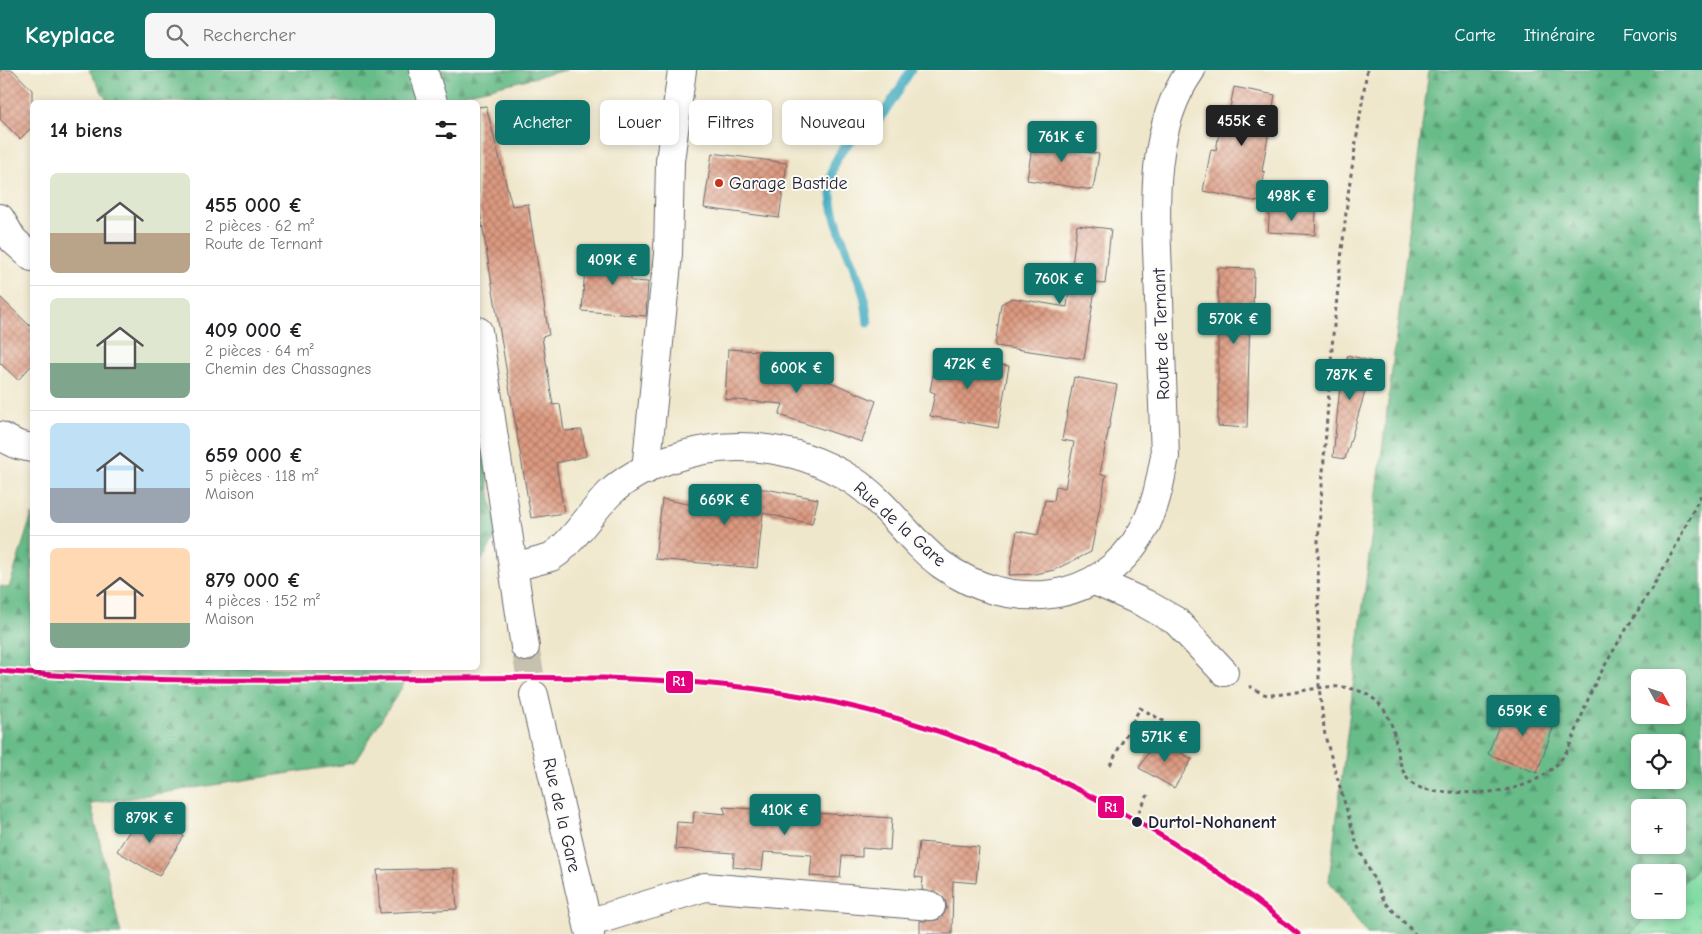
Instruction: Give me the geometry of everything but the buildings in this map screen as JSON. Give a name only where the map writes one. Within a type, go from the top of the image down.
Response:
[{"type":"street","points":[[423,70],[432,100]]},
{"type":"street","points":[[646,470],[668,254],[670,161],[682,70]]},
{"type":"street","name":"Route de Ternant","points":[[1095,581],[1118,563],[1136,543],[1150,518],[1159,490],[1165,456],[1157,221],[1158,172],[1164,128],[1181,84],[1191,70]]},
{"type":"street","points":[[0,218],[13,240],[30,255]]},
{"type":"street","points":[[480,344],[525,647]]},
{"type":"street","points":[[0,436],[18,445],[30,448]]},
{"type":"street","name":"Rue de la Gare","points":[[514,568],[558,552],[611,492],[646,470],[674,458],[721,448],[738,447],[786,452],[817,461],[853,481],[932,556],[970,581],[1003,592],[1040,596],[1069,591],[1095,581]]},
{"type":"street","points":[[1095,581],[1146,604],[1176,621],[1224,672]]},
{"type":"street","name":"Rue de la Gare","points":[[534,695],[589,928]]},
{"type":"street","points":[[589,928],[705,888],[931,906]]},
{"type":"path","points":[[1367,70],[1348,194],[1333,344],[1318,541],[1320,687],[1325,736],[1357,845],[1385,902],[1415,934]]},
{"type":"path","points":[[1224,672],[1267,696],[1320,687],[1340,687],[1363,693],[1376,700],[1391,721],[1402,767],[1416,786],[1433,791],[1485,794],[1530,782],[1556,766],[1569,748],[1595,684],[1666,563],[1702,493]]},
{"type":"path","points":[[1110,765],[1140,708],[1189,735]]},
{"type":"path","points":[[1131,826],[1148,795]]},
{"type":"green space","points":[[89,70],[566,70],[439,100],[107,100]]},
{"type":"green space","points":[[1429,70],[1702,70],[1702,862],[1686,879],[1686,864],[1631,864],[1631,919],[1645,919],[1629,934],[1367,934],[1329,881]]},
{"type":"green space","points":[[480,435],[497,535],[480,563]]},
{"type":"green space","points":[[30,520],[30,670],[413,670],[354,763],[91,804],[121,934],[0,934],[0,586],[9,588]]},
{"type":"green space","points":[[1702,862],[1702,934],[1629,934],[1645,919],[1686,919],[1686,879]]},
{"type":"waterway","points":[[868,323],[864,296],[836,221],[831,183],[834,165],[844,148],[885,112],[911,70]]},
{"type":"tunnel","points":[[525,647],[534,695]]},
{"type":"transit line","name":"R1","points":[[0,671],[46,675],[184,680],[520,677],[620,679],[721,685],[771,691],[843,704],[914,723],[983,747],[1051,776],[1117,810],[1180,848],[1241,889],[1298,934]]},
{"type":"place","name":"Garage Bastide","points":[[719,183]]},
{"type":"place","name":"Durtol-Nohanent","points":[[1137,822]]}]
